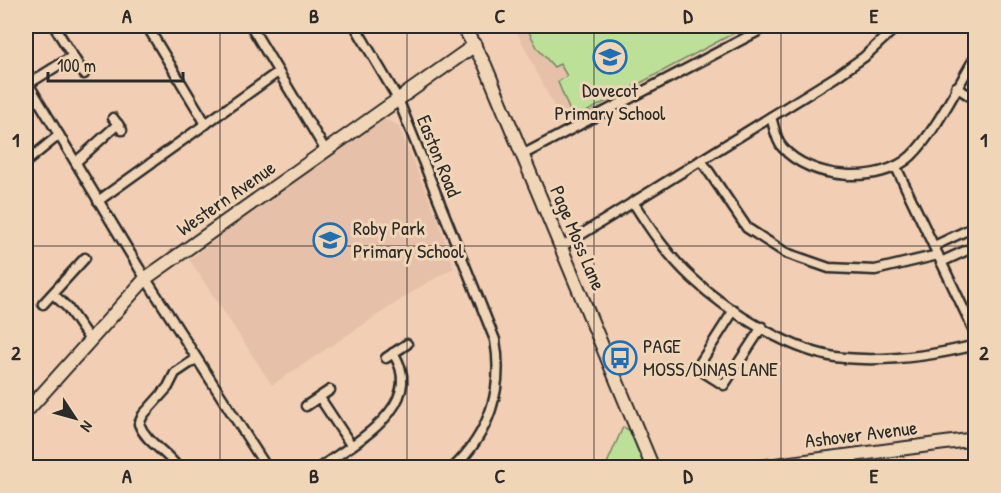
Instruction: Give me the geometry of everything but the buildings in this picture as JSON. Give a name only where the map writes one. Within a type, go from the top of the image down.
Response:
[{"type":"street","points":[[54,26],[84,74]]},
{"type":"street","points":[[147,26],[206,124]]},
{"type":"street","points":[[251,26],[326,151]]},
{"type":"street","name":"Easton Road","points":[[355,26],[398,99],[491,326],[498,353],[498,382],[488,421],[476,442],[453,468]]},
{"type":"street","name":"Page Moss Lane","points":[[463,26],[475,45],[653,468]]},
{"type":"street","points":[[522,155],[768,26]]},
{"type":"street","points":[[561,247],[850,68],[897,26]]},
{"type":"street","name":"Western Avenue","points":[[28,403],[90,340],[146,278],[475,45]]},
{"type":"street","points":[[73,56],[27,82],[196,359],[267,468]]},
{"type":"street","points":[[771,117],[781,146],[804,165],[834,175],[864,174],[896,167],[920,146],[975,56]]},
{"type":"street","points":[[98,201],[278,72]]},
{"type":"street","points":[[956,87],[975,100]]},
{"type":"street","points":[[76,162],[118,124]]},
{"type":"street","points":[[26,162],[58,135]]},
{"type":"street","points":[[700,160],[747,228],[786,253],[829,268],[875,270],[975,246]]},
{"type":"street","points":[[896,167],[975,334]]},
{"type":"street","points":[[633,202],[654,236],[692,278],[734,310],[799,348],[842,358],[929,357],[975,345]]},
{"type":"street","points":[[938,254],[975,225]]},
{"type":"street","points":[[43,304],[85,258]]},
{"type":"street","points":[[52,294],[67,307],[90,340]]},
{"type":"street","points":[[734,310],[697,368],[724,385],[762,327]]},
{"type":"street","points":[[319,468],[384,419],[399,399],[402,373],[390,355],[407,344]]},
{"type":"street","points":[[178,468],[168,453],[153,445],[139,423],[143,415],[168,387],[175,373],[196,359]]},
{"type":"street","points":[[306,406],[330,390]]},
{"type":"street","points":[[320,398],[351,445]]},
{"type":"street","name":"Ashover Avenue","points":[[752,468],[975,439]]},
{"type":"shaded area","name":"Dovecot Primary School","points":[[514,26],[748,26],[563,124]]},
{"type":"shaded area","name":"Roby Park Primary School","points":[[384,119],[398,125],[438,220],[454,268],[423,285],[272,385],[189,259]]},
{"type":"green space","name":"Dovecot Primary School","points":[[535,26],[557,26],[567,29],[569,26],[747,26],[573,119],[558,82],[567,76],[560,64],[554,67],[538,49],[528,30]]},
{"type":"green space","points":[[623,427],[633,432],[642,457],[642,467],[605,468]]},
{"type":"place","name":"Dovecot Primary School","points":[[610,57]]},
{"type":"place","name":"Roby Park Primary School","points":[[330,240]]},
{"type":"place","name":"PAGE MOSS/DINAS LANE","points":[[620,358]]}]
